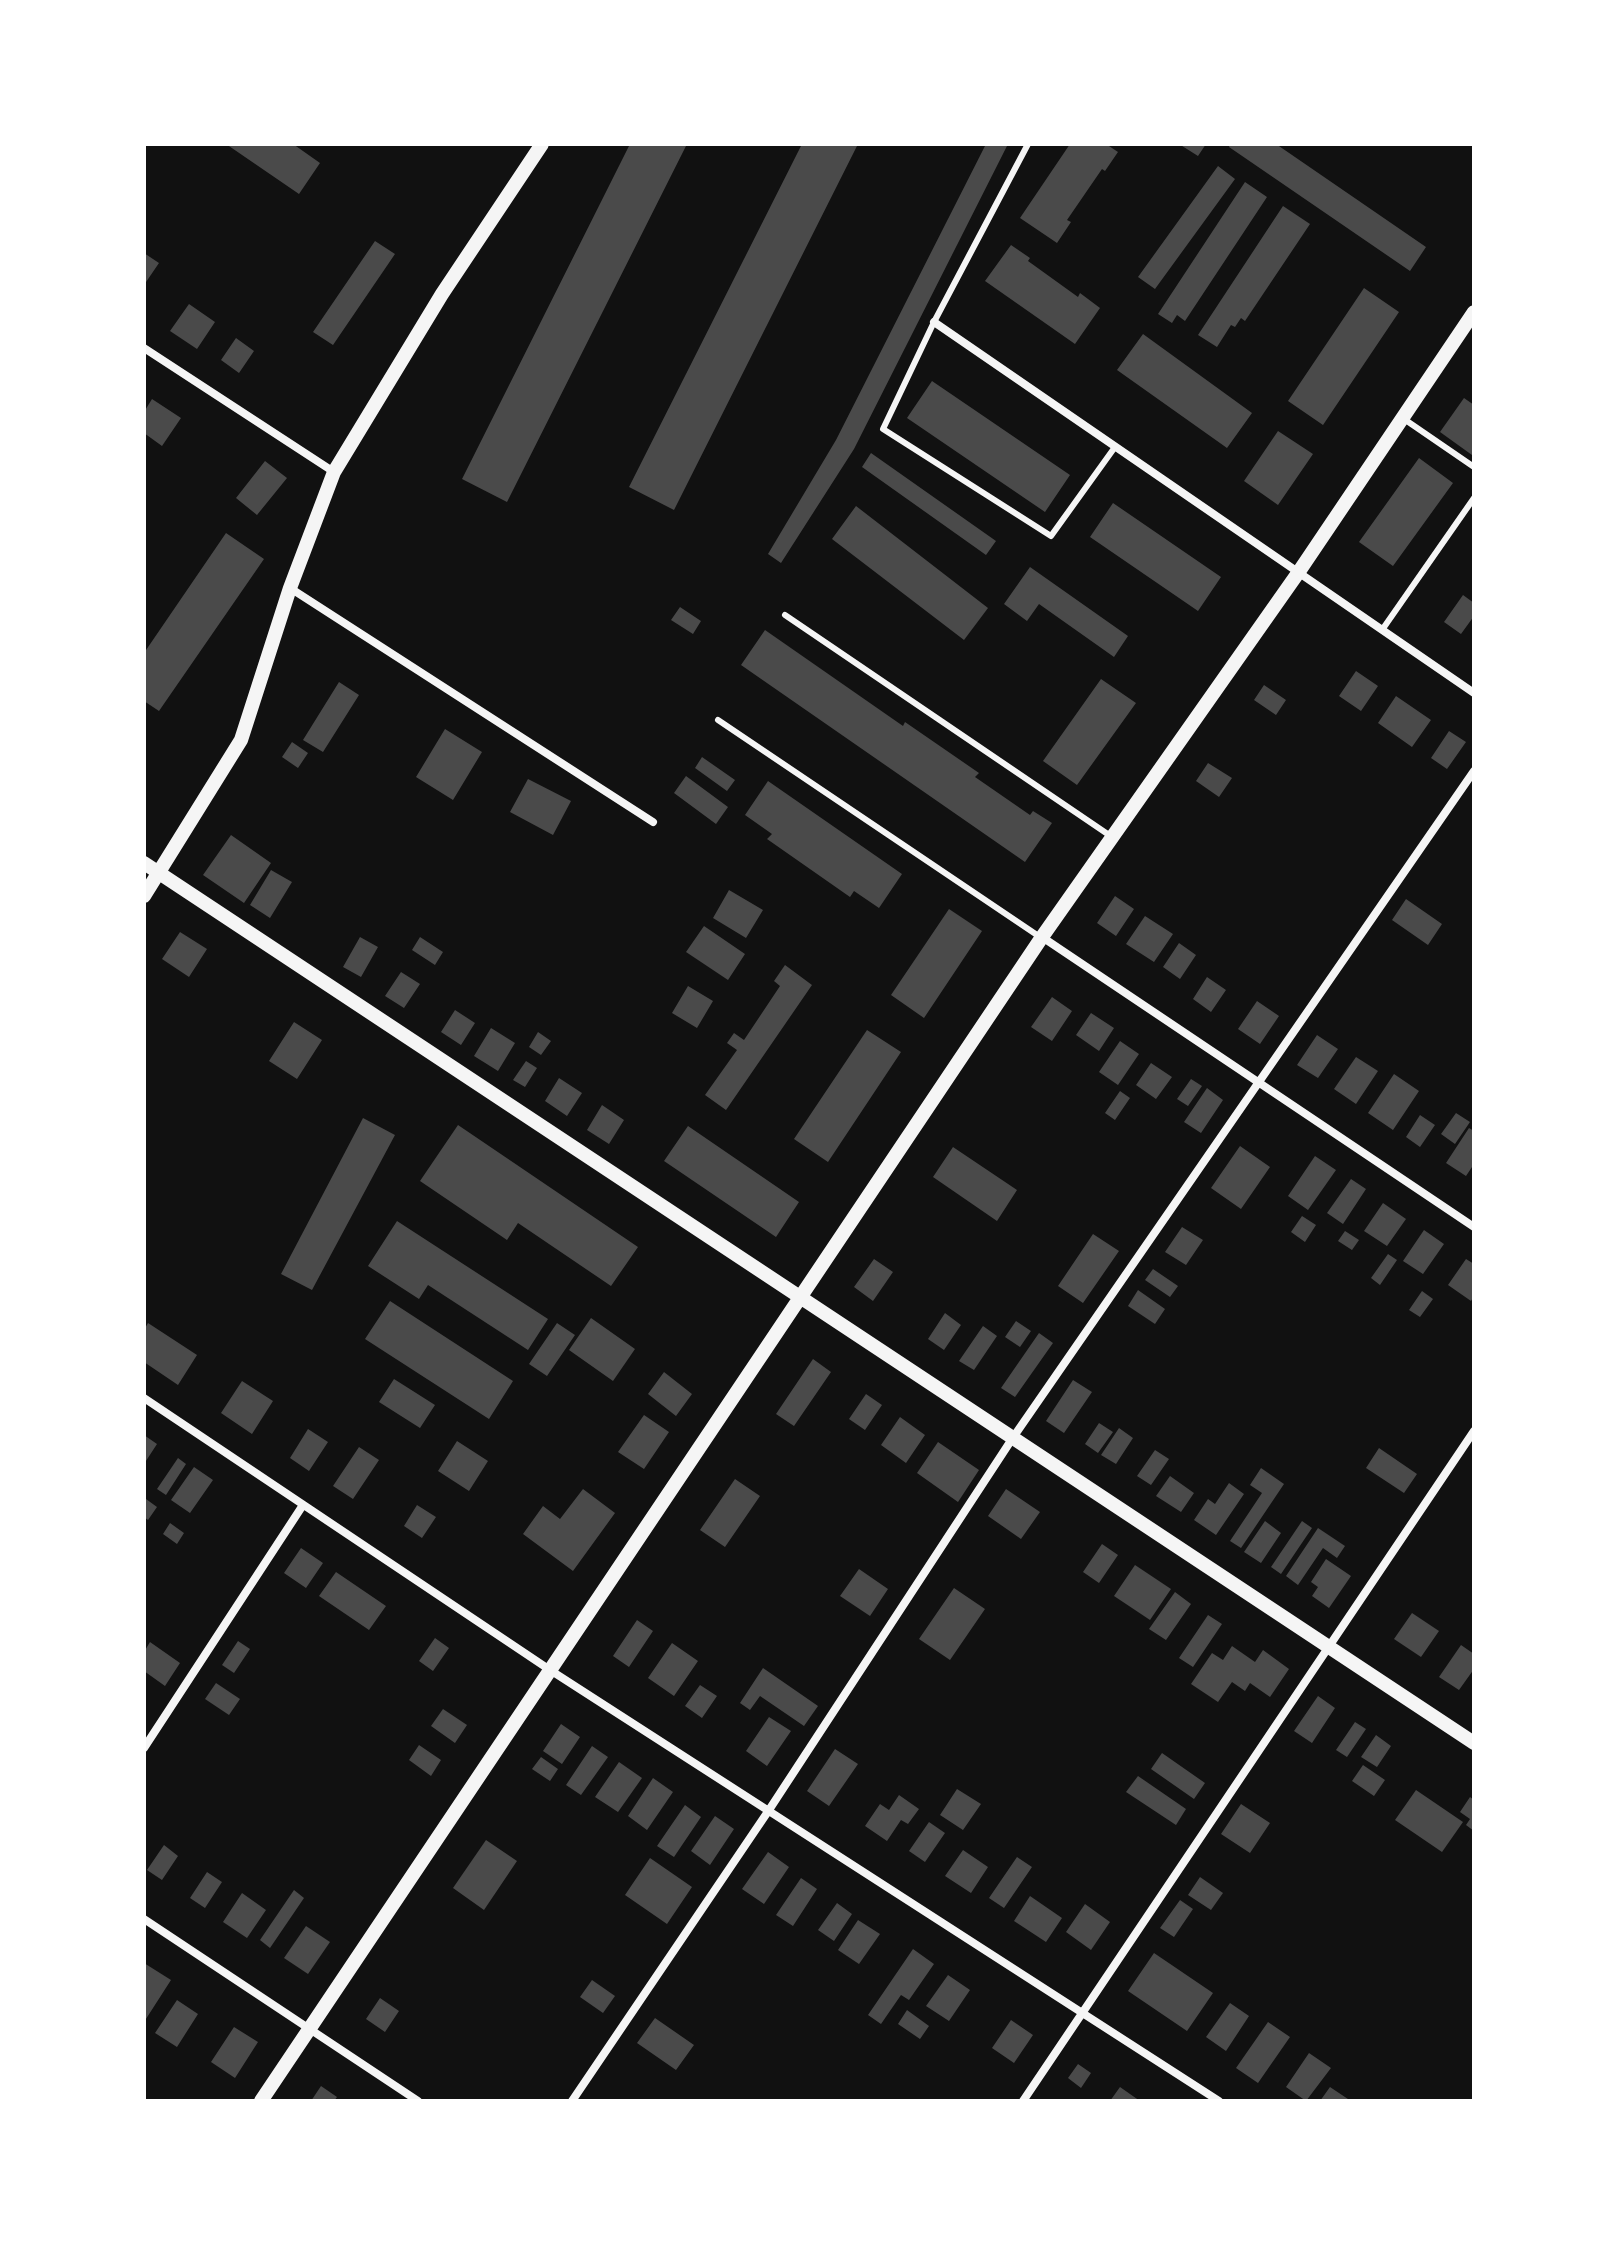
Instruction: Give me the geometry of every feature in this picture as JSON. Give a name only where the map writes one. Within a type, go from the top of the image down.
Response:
[{"type":"street","points":[[144,896],[241,740],[290,588],[334,472],[442,294],[542,144]]},
{"type":"street","points":[[261,2101],[1042,937],[1298,573],[1474,312]]},
{"type":"street","points":[[934,322],[1474,693]]},
{"type":"street","points":[[144,348],[334,472]]},
{"type":"street","points":[[290,588],[653,822]]},
{"type":"street","points":[[572,2101],[769,1810],[1012,1439],[1474,771]]},
{"type":"street","points":[[144,863],[1474,1743]]},
{"type":"street","points":[[1042,937],[1474,1227]]},
{"type":"street","points":[[144,1398],[550,1670],[1219,2101]]},
{"type":"street","points":[[1023,2101],[1474,1431]]},
{"type":"street","points":[[144,1748],[303,1505]]},
{"type":"street","points":[[144,1919],[418,2101]]},
{"type":"lane","points":[[1028,144],[934,322],[883,429],[1051,536],[1115,447]]},
{"type":"lane","points":[[1403,418],[1474,467]]},
{"type":"lane","points":[[1382,630],[1474,498]]},
{"type":"lane","points":[[785,615],[1112,837]]},
{"type":"lane","points":[[718,720],[1042,937]]},
{"type":"building","points":[[226,144],[293,144],[320,163],[299,194]]},
{"type":"building","points":[[630,144],[687,144],[507,502],[462,479]]},
{"type":"building","points":[[802,144],[858,144],[674,510],[629,487]]},
{"type":"building","points":[[986,144],[1008,144],[854,449],[781,563],[768,554],[836,440]]},
{"type":"building","points":[[1070,144],[1106,144],[1118,152],[1105,171],[1102,169],[1067,220],[1071,222],[1057,243],[1020,218]]},
{"type":"building","points":[[1179,144],[1206,144],[1198,156]]},
{"type":"building","points":[[1230,144],[1276,144],[1426,247],[1410,271],[1229,147]]},
{"type":"building","points":[[1218,166],[1235,179],[1155,289],[1138,277]]},
{"type":"building","points":[[1245,182],[1267,197],[1185,321],[1177,315],[1172,323],[1158,314]]},
{"type":"building","points":[[1283,206],[1310,224],[1245,321],[1241,318],[1235,327],[1231,325],[1217,347],[1198,335]]},
{"type":"building","points":[[375,241],[395,254],[333,345],[313,332]]},
{"type":"building","points":[[1011,245],[1078,297],[1080,293],[1100,308],[1075,344],[985,281]]},
{"type":"building","points":[[144,253],[159,263],[144,285]]},
{"type":"building","points":[[1364,288],[1399,312],[1323,425],[1288,401]]},
{"type":"building","points":[[189,304],[215,322],[197,349],[170,331]]},
{"type":"building","points":[[1143,334],[1252,413],[1227,448],[1117,370]]},
{"type":"building","points":[[236,338],[254,351],[239,373],[221,360]]},
{"type":"building","points":[[932,381],[1070,475],[1045,512],[907,418]]},
{"type":"building","points":[[1464,398],[1474,405],[1472,455],[1440,432]]},
{"type":"building","points":[[152,399],[181,418],[162,446],[144,433],[144,412]]},
{"type":"building","points":[[1278,431],[1313,454],[1278,505],[1244,481]]},
{"type":"building","points":[[871,453],[996,541],[986,555],[862,467]]},
{"type":"building","points":[[1419,458],[1453,483],[1393,566],[1359,542]]},
{"type":"building","points":[[265,461],[287,478],[257,515],[236,498]]},
{"type":"building","points":[[1113,503],[1221,577],[1198,611],[1090,537]]},
{"type":"building","points":[[856,506],[988,608],[964,640],[832,539]]},
{"type":"building","points":[[226,533],[264,559],[159,711],[144,701],[144,653]]},
{"type":"building","points":[[1030,567],[1128,636],[1114,657],[1039,604],[1027,621],[1004,604]]},
{"type":"building","points":[[1463,595],[1474,603],[1474,616],[1461,634],[1444,622]]},
{"type":"building","points":[[680,607],[701,621],[693,634],[671,620]]},
{"type":"building","points":[[765,630],[903,726],[905,722],[979,773],[975,777],[1030,815],[1033,811],[1052,823],[1025,862],[741,665]]},
{"type":"building","points":[[1356,671],[1378,686],[1361,711],[1339,696]]},
{"type":"building","points":[[1101,679],[1136,703],[1077,785],[1043,761]]},
{"type":"building","points":[[339,682],[359,695],[323,752],[303,740]]},
{"type":"building","points":[[1264,685],[1286,700],[1276,715],[1254,700]]},
{"type":"building","points":[[1396,696],[1431,720],[1412,747],[1378,723]]},
{"type":"building","points":[[445,729],[482,752],[453,800],[416,777]]},
{"type":"building","points":[[1449,731],[1466,742],[1447,769],[1431,758]]},
{"type":"building","points":[[292,742],[308,753],[298,768],[282,757]]},
{"type":"building","points":[[702,757],[735,780],[727,791],[695,768]]},
{"type":"building","points":[[1208,763],[1232,778],[1219,797],[1196,781]]},
{"type":"building","points":[[686,776],[728,807],[716,824],[674,793]]},
{"type":"building","points":[[528,779],[571,801],[553,835],[510,812]]},
{"type":"building","points":[[768,781],[902,874],[879,908],[854,891],[850,897],[767,839],[772,834],[745,815]]},
{"type":"building","points":[[231,835],[271,863],[244,903],[203,875]]},
{"type":"building","points":[[271,870],[292,882],[270,918],[250,905]]},
{"type":"building","points":[[729,890],[763,910],[746,938],[713,918]]},
{"type":"building","points":[[1115,896],[1134,909],[1116,936],[1097,923]]},
{"type":"building","points":[[1406,899],[1442,924],[1428,945],[1392,920]]},
{"type":"building","points":[[949,909],[982,931],[924,1018],[891,995]]},
{"type":"building","points":[[1145,916],[1173,934],[1154,962],[1126,944]]},
{"type":"building","points":[[704,926],[745,954],[728,980],[686,952]]},
{"type":"building","points":[[180,932],[207,949],[189,977],[162,959]]},
{"type":"building","points":[[360,937],[378,947],[361,977],[343,967]]},
{"type":"building","points":[[420,937],[443,952],[435,965],[412,950]]},
{"type":"building","points":[[1179,943],[1196,955],[1180,979],[1163,967]]},
{"type":"building","points":[[785,965],[812,985],[726,1110],[705,1095],[737,1050],[727,1043],[734,1033],[744,1040],[780,986],[774,981]]},
{"type":"building","points":[[401,972],[420,984],[404,1008],[385,996]]},
{"type":"building","points":[[1207,977],[1226,990],[1211,1012],[1193,999]]},
{"type":"building","points":[[688,986],[713,1001],[697,1028],[672,1013]]},
{"type":"building","points":[[1052,997],[1072,1011],[1052,1041],[1031,1027]]},
{"type":"building","points":[[1257,1001],[1279,1016],[1260,1044],[1238,1029]]},
{"type":"building","points":[[455,1010],[475,1023],[461,1045],[441,1032]]},
{"type":"building","points":[[1091,1013],[1114,1028],[1099,1051],[1076,1035]]},
{"type":"building","points":[[294,1022],[322,1040],[297,1079],[269,1061]]},
{"type":"building","points":[[491,1028],[515,1043],[498,1071],[474,1056]]},
{"type":"building","points":[[867,1030],[901,1052],[828,1162],[794,1139]]},
{"type":"building","points":[[538,1032],[551,1041],[541,1055],[529,1047]]},
{"type":"building","points":[[1317,1035],[1338,1049],[1318,1078],[1297,1065]]},
{"type":"building","points":[[1120,1041],[1139,1054],[1118,1085],[1099,1072]]},
{"type":"building","points":[[1356,1057],[1378,1071],[1356,1104],[1334,1089]]},
{"type":"building","points":[[526,1061],[537,1068],[525,1087],[513,1080]]},
{"type":"building","points":[[1151,1063],[1172,1077],[1156,1099],[1136,1085]]},
{"type":"building","points":[[1394,1074],[1419,1091],[1393,1130],[1368,1113]]},
{"type":"building","points":[[559,1078],[582,1093],[567,1116],[545,1101]]},
{"type":"building","points":[[1191,1079],[1202,1086],[1188,1106],[1177,1099]]},
{"type":"building","points":[[1207,1088],[1223,1100],[1201,1133],[1184,1122]]},
{"type":"building","points":[[1120,1091],[1130,1098],[1115,1120],[1105,1113]]},
{"type":"building","points":[[602,1105],[624,1120],[609,1144],[587,1130]]},
{"type":"building","points":[[1456,1113],[1470,1122],[1455,1144],[1441,1134]]},
{"type":"building","points":[[1420,1115],[1435,1125],[1420,1147],[1406,1137]]},
{"type":"building","points":[[363,1118],[395,1135],[312,1290],[281,1274]]},
{"type":"building","points":[[458,1125],[638,1247],[611,1286],[518,1223],[507,1240],[420,1181]]},
{"type":"building","points":[[688,1126],[799,1202],[776,1237],[664,1161]]},
{"type":"building","points":[[1469,1128],[1474,1131],[1474,1164],[1466,1176],[1446,1163]]},
{"type":"building","points":[[1240,1146],[1270,1167],[1241,1209],[1211,1188]]},
{"type":"building","points":[[953,1147],[1017,1190],[997,1221],[933,1177]]},
{"type":"building","points":[[1315,1156],[1336,1170],[1308,1210],[1288,1196]]},
{"type":"building","points":[[1351,1179],[1366,1189],[1343,1224],[1327,1213]]},
{"type":"building","points":[[1383,1203],[1406,1219],[1387,1246],[1364,1231]]},
{"type":"building","points":[[1302,1216],[1316,1225],[1305,1242],[1291,1232]]},
{"type":"building","points":[[397,1221],[548,1319],[528,1350],[428,1285],[419,1299],[368,1266]]},
{"type":"building","points":[[1182,1227],[1203,1240],[1186,1265],[1165,1252]]},
{"type":"building","points":[[1424,1230],[1444,1244],[1423,1274],[1403,1261]]},
{"type":"building","points":[[1345,1231],[1359,1240],[1352,1250],[1338,1241]]},
{"type":"building","points":[[1093,1234],[1119,1251],[1083,1303],[1058,1286]]},
{"type":"building","points":[[1388,1254],[1397,1260],[1380,1285],[1371,1278]]},
{"type":"building","points":[[874,1259],[893,1272],[873,1301],[854,1287]]},
{"type":"building","points":[[1466,1259],[1474,1264],[1474,1296],[1471,1301],[1448,1285]]},
{"type":"building","points":[[1153,1269],[1178,1286],[1170,1297],[1145,1280]]},
{"type":"building","points":[[1138,1290],[1165,1309],[1155,1324],[1128,1306]]},
{"type":"building","points":[[1422,1291],[1433,1299],[1420,1317],[1409,1310]]},
{"type":"building","points":[[390,1301],[513,1381],[489,1419],[365,1339]]},
{"type":"building","points":[[945,1313],[961,1325],[944,1350],[928,1339]]},
{"type":"building","points":[[591,1318],[635,1349],[613,1381],[569,1350]]},
{"type":"building","points":[[1016,1321],[1031,1331],[1020,1347],[1005,1337]]},
{"type":"building","points":[[148,1323],[197,1355],[178,1385],[144,1362],[144,1330]]},
{"type":"building","points":[[557,1323],[575,1335],[547,1376],[529,1364]]},
{"type":"building","points":[[983,1326],[997,1336],[974,1370],[959,1361]]},
{"type":"building","points":[[1039,1333],[1053,1343],[1015,1397],[1001,1388]]},
{"type":"building","points":[[813,1359],[831,1372],[794,1426],[776,1414]]},
{"type":"building","points":[[664,1372],[692,1394],[676,1416],[648,1394]]},
{"type":"building","points":[[394,1379],[435,1405],[420,1428],[379,1402]]},
{"type":"building","points":[[1073,1380],[1092,1392],[1064,1433],[1046,1421]]},
{"type":"building","points":[[242,1381],[273,1401],[252,1434],[221,1413]]},
{"type":"building","points":[[866,1394],[882,1405],[865,1430],[849,1419]]},
{"type":"building","points":[[644,1415],[669,1432],[644,1469],[618,1452]]},
{"type":"building","points":[[900,1417],[925,1435],[906,1463],[881,1445]]},
{"type":"building","points":[[1099,1423],[1113,1432],[1098,1453],[1085,1444]]},
{"type":"building","points":[[1119,1428],[1133,1438],[1116,1464],[1101,1455]]},
{"type":"building","points":[[308,1429],[328,1442],[309,1471],[290,1458]]},
{"type":"building","points":[[144,1435],[157,1444],[144,1464]]},
{"type":"building","points":[[457,1441],[488,1461],[469,1491],[438,1471]]},
{"type":"building","points":[[938,1442],[979,1470],[958,1502],[917,1473]]},
{"type":"building","points":[[359,1447],[379,1460],[353,1499],[333,1486]]},
{"type":"building","points":[[1379,1448],[1417,1474],[1404,1493],[1366,1468]]},
{"type":"building","points":[[1155,1450],[1169,1459],[1151,1485],[1137,1476]]},
{"type":"building","points":[[178,1458],[186,1464],[166,1495],[157,1489]]},
{"type":"building","points":[[194,1467],[213,1480],[190,1513],[171,1500]]},
{"type":"building","points":[[1261,1468],[1284,1484],[1241,1548],[1230,1541],[1262,1493],[1250,1485]]},
{"type":"building","points":[[1170,1476],[1194,1493],[1181,1512],[1156,1496]]},
{"type":"building","points":[[735,1479],[760,1496],[725,1547],[700,1530]]},
{"type":"building","points":[[1229,1483],[1244,1494],[1216,1535],[1194,1520],[1208,1499],[1215,1504]]},
{"type":"building","points":[[583,1489],[615,1513],[573,1571],[523,1534],[543,1506],[560,1519]]},
{"type":"building","points":[[1006,1489],[1040,1512],[1021,1539],[988,1516]]},
{"type":"building","points":[[146,1499],[157,1507],[148,1520],[144,1517]]},
{"type":"building","points":[[417,1505],[436,1517],[422,1538],[404,1526]]},
{"type":"building","points":[[1265,1521],[1281,1533],[1261,1563],[1244,1552]]},
{"type":"building","points":[[1302,1521],[1312,1528],[1281,1574],[1271,1567]]},
{"type":"building","points":[[170,1523],[184,1533],[177,1544],[163,1534]]},
{"type":"building","points":[[1318,1528],[1345,1546],[1337,1558],[1323,1548],[1298,1585],[1286,1576]]},
{"type":"building","points":[[1102,1544],[1118,1555],[1099,1583],[1083,1572]]},
{"type":"building","points":[[301,1548],[323,1563],[306,1588],[284,1573]]},
{"type":"building","points":[[1326,1559],[1351,1576],[1329,1608],[1312,1596],[1318,1587],[1311,1582]]},
{"type":"building","points":[[1135,1565],[1171,1589],[1150,1620],[1114,1596]]},
{"type":"building","points":[[859,1569],[888,1589],[870,1616],[840,1596]]},
{"type":"building","points":[[336,1572],[386,1606],[369,1630],[319,1596]]},
{"type":"building","points":[[954,1588],[985,1609],[950,1660],[919,1639]]},
{"type":"building","points":[[1175,1592],[1191,1604],[1166,1640],[1149,1629]]},
{"type":"building","points":[[1412,1613],[1439,1631],[1421,1657],[1394,1639]]},
{"type":"building","points":[[1208,1615],[1222,1624],[1193,1667],[1179,1658]]},
{"type":"building","points":[[637,1620],[653,1631],[629,1667],[613,1656]]},
{"type":"building","points":[[435,1638],[449,1648],[433,1671],[419,1661]]},
{"type":"building","points":[[238,1641],[250,1649],[234,1673],[222,1665]]},
{"type":"building","points":[[150,1642],[180,1663],[165,1686],[144,1671],[144,1652]]},
{"type":"building","points":[[672,1643],[698,1661],[674,1696],[648,1678]]},
{"type":"building","points":[[1461,1645],[1474,1654],[1474,1669],[1459,1690],[1439,1677]]},
{"type":"building","points":[[1232,1646],[1255,1662],[1263,1650],[1289,1669],[1270,1697],[1250,1683],[1245,1691],[1232,1682],[1218,1702],[1191,1684],[1212,1653],[1223,1660]]},
{"type":"building","points":[[763,1668],[818,1706],[804,1726],[760,1696],[750,1710],[740,1703]]},
{"type":"building","points":[[216,1683],[240,1699],[229,1715],[205,1699]]},
{"type":"building","points":[[700,1685],[717,1696],[702,1718],[685,1706]]},
{"type":"building","points":[[1318,1696],[1335,1708],[1312,1743],[1294,1731]]},
{"type":"building","points":[[443,1709],[467,1725],[455,1743],[431,1726]]},
{"type":"building","points":[[769,1717],[791,1731],[767,1766],[746,1751]]},
{"type":"building","points":[[1355,1722],[1366,1729],[1347,1757],[1336,1750]]},
{"type":"building","points":[[561,1724],[580,1737],[562,1764],[543,1751]]},
{"type":"building","points":[[1376,1735],[1391,1746],[1377,1767],[1361,1757]]},
{"type":"building","points":[[419,1745],[441,1760],[431,1776],[409,1760]]},
{"type":"building","points":[[592,1746],[608,1757],[581,1795],[566,1785]]},
{"type":"building","points":[[835,1749],[858,1764],[829,1806],[807,1791]]},
{"type":"building","points":[[1162,1753],[1205,1783],[1194,1799],[1151,1769]]},
{"type":"building","points":[[541,1757],[558,1769],[550,1781],[532,1769]]},
{"type":"building","points":[[619,1762],[642,1778],[618,1812],[595,1797]]},
{"type":"building","points":[[1363,1765],[1385,1780],[1374,1796],[1352,1781]]},
{"type":"building","points":[[1138,1776],[1186,1809],[1176,1825],[1126,1792]]},
{"type":"building","points":[[653,1778],[673,1792],[647,1830],[628,1816]]},
{"type":"building","points":[[957,1789],[981,1804],[963,1830],[940,1815]]},
{"type":"building","points":[[1416,1790],[1463,1822],[1442,1852],[1395,1820]]},
{"type":"building","points":[[899,1795],[919,1809],[908,1824],[901,1820],[887,1841],[865,1826],[880,1804],[889,1810]]},
{"type":"building","points":[[1470,1797],[1474,1800],[1474,1831],[1466,1825],[1470,1819],[1460,1812]]},
{"type":"building","points":[[1241,1804],[1270,1823],[1250,1853],[1221,1834]]},
{"type":"building","points":[[685,1805],[701,1817],[674,1857],[657,1846]]},
{"type":"building","points":[[715,1816],[734,1829],[710,1865],[691,1851]]},
{"type":"building","points":[[929,1822],[945,1833],[925,1862],[909,1851]]},
{"type":"building","points":[[486,1840],[517,1861],[484,1910],[453,1888]]},
{"type":"building","points":[[164,1845],[178,1856],[162,1880],[147,1870]]},
{"type":"building","points":[[963,1850],[988,1867],[971,1893],[945,1876]]},
{"type":"building","points":[[768,1852],[789,1867],[764,1904],[742,1889]]},
{"type":"building","points":[[1017,1857],[1032,1867],[1004,1908],[989,1898]]},
{"type":"building","points":[[650,1858],[692,1887],[667,1924],[625,1895]]},
{"type":"building","points":[[207,1872],[222,1882],[205,1908],[190,1898]]},
{"type":"building","points":[[1200,1877],[1223,1893],[1211,1910],[1188,1895]]},
{"type":"building","points":[[801,1878],[817,1889],[793,1926],[776,1915]]},
{"type":"building","points":[[294,1890],[304,1898],[270,1948],[260,1940]]},
{"type":"building","points":[[242,1893],[266,1910],[247,1938],[223,1922]]},
{"type":"building","points":[[1030,1896],[1062,1918],[1046,1942],[1014,1921]]},
{"type":"building","points":[[1180,1900],[1193,1909],[1174,1937],[1160,1928]]},
{"type":"building","points":[[837,1903],[852,1914],[834,1941],[818,1930]]},
{"type":"building","points":[[1085,1904],[1110,1922],[1091,1950],[1066,1932]]},
{"type":"building","points":[[858,1920],[880,1934],[859,1964],[838,1950]]},
{"type":"building","points":[[306,1926],[330,1942],[308,1974],[284,1958]]},
{"type":"building","points":[[913,1949],[934,1964],[909,2000],[901,1995],[881,2024],[868,2015]]},
{"type":"building","points":[[1154,1953],[1213,1993],[1187,2031],[1128,1991]]},
{"type":"building","points":[[144,1963],[171,1980],[144,2022]]},
{"type":"building","points":[[948,1975],[970,1990],[949,2021],[926,2006]]},
{"type":"building","points":[[592,1980],[615,1996],[603,2013],[580,1997]]},
{"type":"building","points":[[380,1998],[399,2011],[385,2032],[366,2019]]},
{"type":"building","points":[[177,2000],[198,2014],[177,2047],[155,2033]]},
{"type":"building","points":[[1230,2003],[1249,2016],[1226,2051],[1206,2037]]},
{"type":"building","points":[[907,2010],[929,2026],[920,2039],[898,2024]]},
{"type":"building","points":[[655,2018],[694,2045],[676,2070],[637,2043]]},
{"type":"building","points":[[1011,2020],[1033,2035],[1014,2063],[992,2048]]},
{"type":"building","points":[[1268,2022],[1290,2037],[1258,2083],[1236,2068]]},
{"type":"building","points":[[234,2027],[258,2042],[235,2078],[211,2062]]},
{"type":"building","points":[[1309,2053],[1331,2068],[1306,2101],[1286,2087]]},
{"type":"building","points":[[1078,2064],[1091,2073],[1081,2088],[1068,2078]]},
{"type":"building","points":[[321,2086],[337,2097],[334,2101],[311,2101]]},
{"type":"building","points":[[1120,2087],[1140,2101],[1110,2101]]},
{"type":"building","points":[[1330,2087],[1351,2101],[1320,2101]]}]
